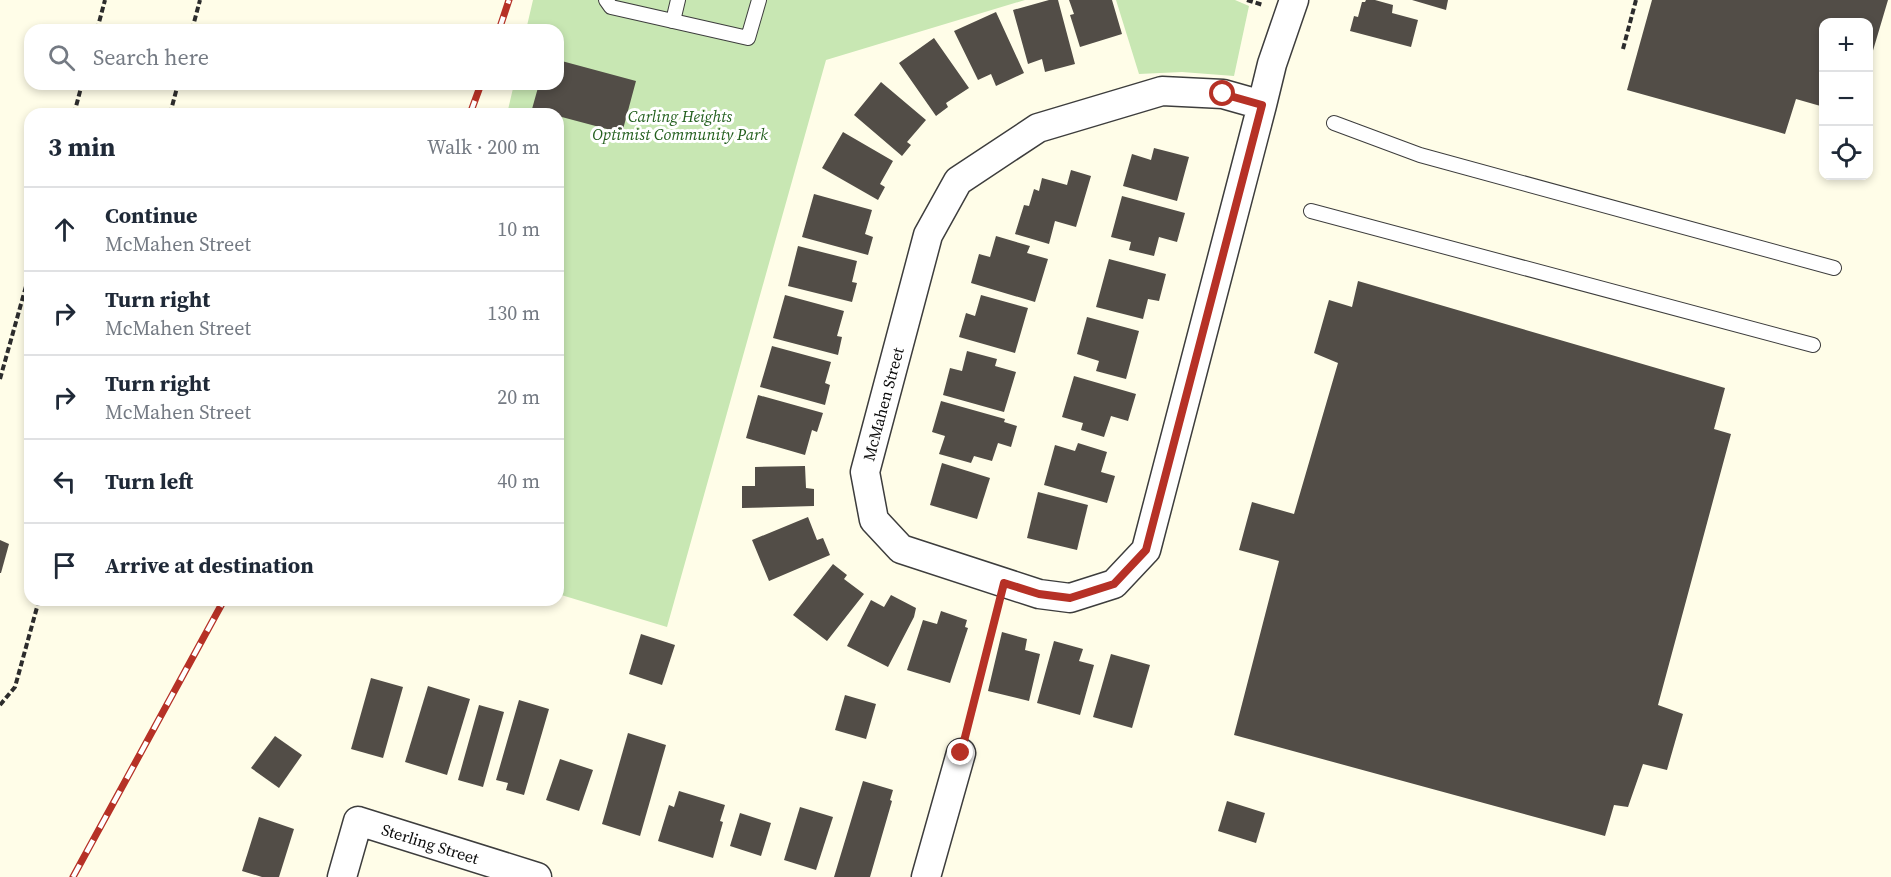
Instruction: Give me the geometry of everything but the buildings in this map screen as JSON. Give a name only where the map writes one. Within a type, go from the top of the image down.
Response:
[{"type":"street","name":"McMahen Street","points":[[1262,105],[1223,94],[1162,91],[1038,128],[958,181],[928,236],[865,472],[874,520],[901,549],[1039,594],[1070,598],[1114,584],[1146,550],[1262,105],[1272,64],[1294,0]]},
{"type":"street","points":[[926,877],[961,753]]},
{"type":"street","name":"Sterling Street","points":[[342,877],[358,821],[537,877]]},
{"type":"lane","points":[[606,0],[611,7],[748,38],[759,0]]},
{"type":"lane","points":[[673,21],[678,0]]},
{"type":"lane","points":[[1334,123],[1420,155],[1833,268]]},
{"type":"lane","points":[[1311,211],[1813,345]]},
{"type":"path","points":[[99,24],[105,0]]},
{"type":"path","points":[[194,24],[200,0]]},
{"type":"path","points":[[1623,49],[1636,0]]},
{"type":"path","points":[[76,108],[80,90]]},
{"type":"path","points":[[172,108],[176,90]]},
{"type":"path","points":[[0,379],[24,293]]},
{"type":"path","points":[[961,753],[1004,583]]},
{"type":"path","points":[[0,705],[15,687],[37,606]]},
{"type":"green space","name":"Carling Heights Optimist Community Park","points":[[533,0],[1025,0],[826,60],[667,627],[564,596],[564,108],[508,108],[513,90],[564,90],[564,24],[527,24]]},
{"type":"green space","points":[[1116,0],[1235,0],[1249,6],[1234,76],[1182,72],[1139,74]]},
{"type":"railway","points":[[501,24],[509,0]]},
{"type":"railway","points":[[472,108],[479,90]]},
{"type":"railway","points":[[73,877],[221,606]]},
{"type":"route","points":[[961,753],[1004,583],[1039,594],[1070,598],[1114,584],[1146,550],[1262,105],[1223,94]]}]
